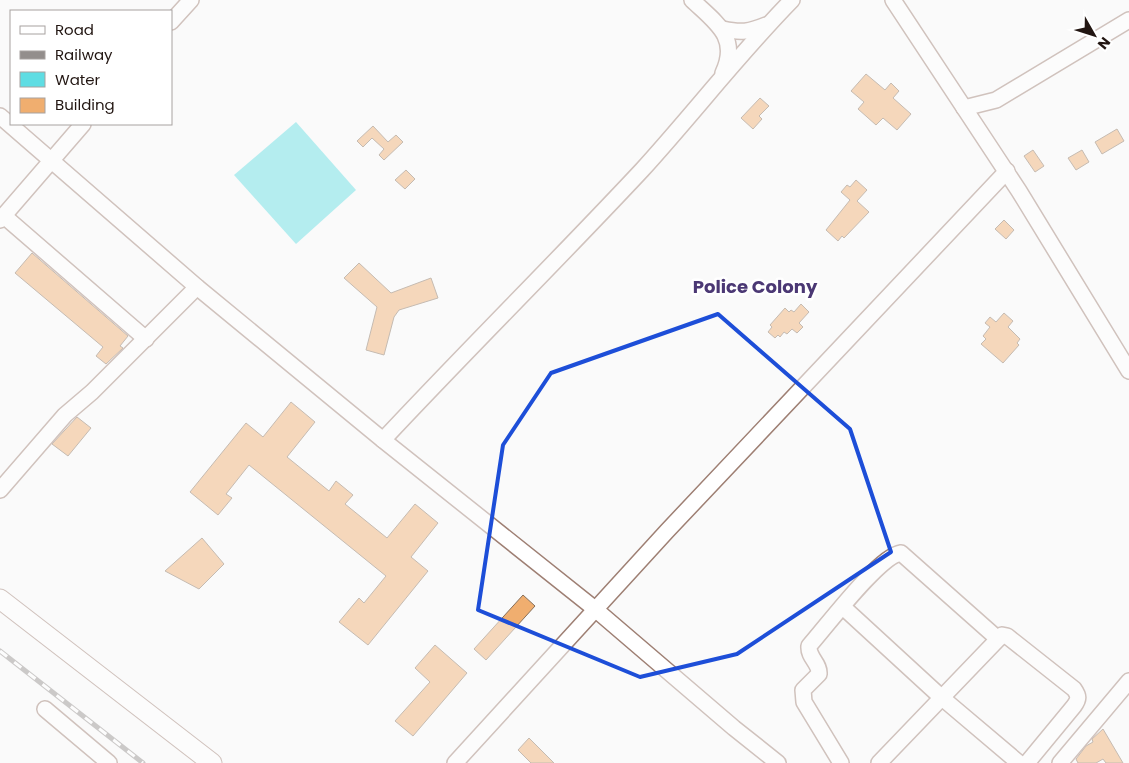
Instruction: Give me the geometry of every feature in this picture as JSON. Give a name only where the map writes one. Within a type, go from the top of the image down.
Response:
[{"type":"main road","points":[[0,598],[212,763]]},
{"type":"street","points":[[172,21],[191,0]]},
{"type":"street","points":[[692,0],[723,29],[729,46],[727,64],[718,82]]},
{"type":"street","points":[[383,440],[642,169],[767,25],[792,0]]},
{"type":"street","points":[[893,0],[1007,172],[1129,371]]},
{"type":"street","points":[[964,108],[996,100],[1129,20]]},
{"type":"street","points":[[723,29],[735,32],[750,32],[767,25]]},
{"type":"street","points":[[0,116],[10,124]]},
{"type":"street","points":[[11,125],[197,287],[383,440],[595,609],[734,728],[778,763]]},
{"type":"street","points":[[82,125],[2,218],[146,339]]},
{"type":"street","points":[[454,763],[595,609],[1007,172]]},
{"type":"street","points":[[0,490],[65,415],[92,392],[197,287]]},
{"type":"street","points":[[841,763],[804,702],[803,695],[806,686],[819,674],[817,665],[809,652],[809,646],[877,567],[893,555],[901,553],[998,639]]},
{"type":"street","points":[[843,607],[941,698],[1018,763]]},
{"type":"street","points":[[879,763],[1002,635],[1007,636],[1074,689],[1078,695],[1078,701],[1027,763]]},
{"type":"street","points":[[1060,763],[1129,680]]},
{"type":"street","points":[[45,709],[110,763]]},
{"type":"highlighted area","points":[[718,314],[850,429],[891,552],[737,654],[640,677],[478,610],[503,445],[551,373]]},
{"type":"water","points":[[296,122],[356,190],[296,244],[234,175]]},
{"type":"building","points":[[866,74],[885,90],[891,83],[899,91],[893,98],[911,114],[897,130],[883,118],[876,125],[858,109],[864,102],[851,91]]},
{"type":"building","points":[[760,98],[769,106],[759,116],[762,119],[753,129],[741,118]]},
{"type":"building","points":[[373,126],[388,142],[396,135],[403,142],[384,160],[379,155],[384,149],[372,138],[363,147],[357,141]]},
{"type":"building","points":[[1117,129],[1124,141],[1102,154],[1095,142]]},
{"type":"building","points":[[1033,150],[1044,166],[1035,172],[1024,156]]},
{"type":"building","points":[[1082,150],[1089,162],[1076,170],[1068,158]]},
{"type":"building","points":[[406,170],[415,179],[405,189],[395,180]]},
{"type":"building","points":[[856,180],[867,190],[857,201],[869,212],[844,238],[842,236],[838,241],[826,230],[850,200],[841,192],[847,185],[850,187]]},
{"type":"building","points":[[1004,220],[1014,230],[1006,239],[995,229]]},
{"type":"building","points":[[32,253],[128,336],[120,346],[123,348],[106,364],[96,356],[103,347],[15,273]]},
{"type":"building","points":[[359,263],[391,293],[431,278],[438,298],[399,310],[394,317],[384,355],[366,350],[377,307],[344,278]]},
{"type":"building","points":[[801,304],[809,312],[799,323],[803,327],[797,333],[792,329],[787,334],[784,332],[780,337],[778,335],[775,338],[768,332],[772,327],[770,325],[785,308],[789,312],[791,310],[794,312]]},
{"type":"building","points":[[1004,313],[1013,321],[1008,327],[1020,339],[1017,343],[1019,345],[1003,363],[981,344],[986,339],[983,336],[990,327],[985,323],[990,317],[996,322]]},
{"type":"building","points":[[291,402],[315,422],[287,457],[329,491],[336,481],[353,495],[345,504],[387,538],[415,504],[438,523],[411,557],[428,571],[368,645],[339,622],[359,598],[364,603],[386,576],[249,465],[226,494],[232,498],[218,515],[190,492],[246,423],[263,437]]},
{"type":"building","points":[[77,417],[91,428],[68,456],[52,444]]},
{"type":"building","points":[[202,538],[224,564],[199,589],[165,571]]},
{"type":"building","points":[[523,595],[535,606],[486,660],[474,649]]},
{"type":"building","points":[[435,645],[467,673],[413,736],[395,721],[430,682],[415,668]]},
{"type":"building","points":[[1103,729],[1123,763],[1106,763],[1103,759],[1096,763],[1078,763],[1076,759]]},
{"type":"building","points":[[529,738],[554,763],[531,763],[518,750]]},
{"type":"railway","points":[[0,651],[143,763]]},
{"type":"district","name":"Police Colony","points":[[755,286]]}]
